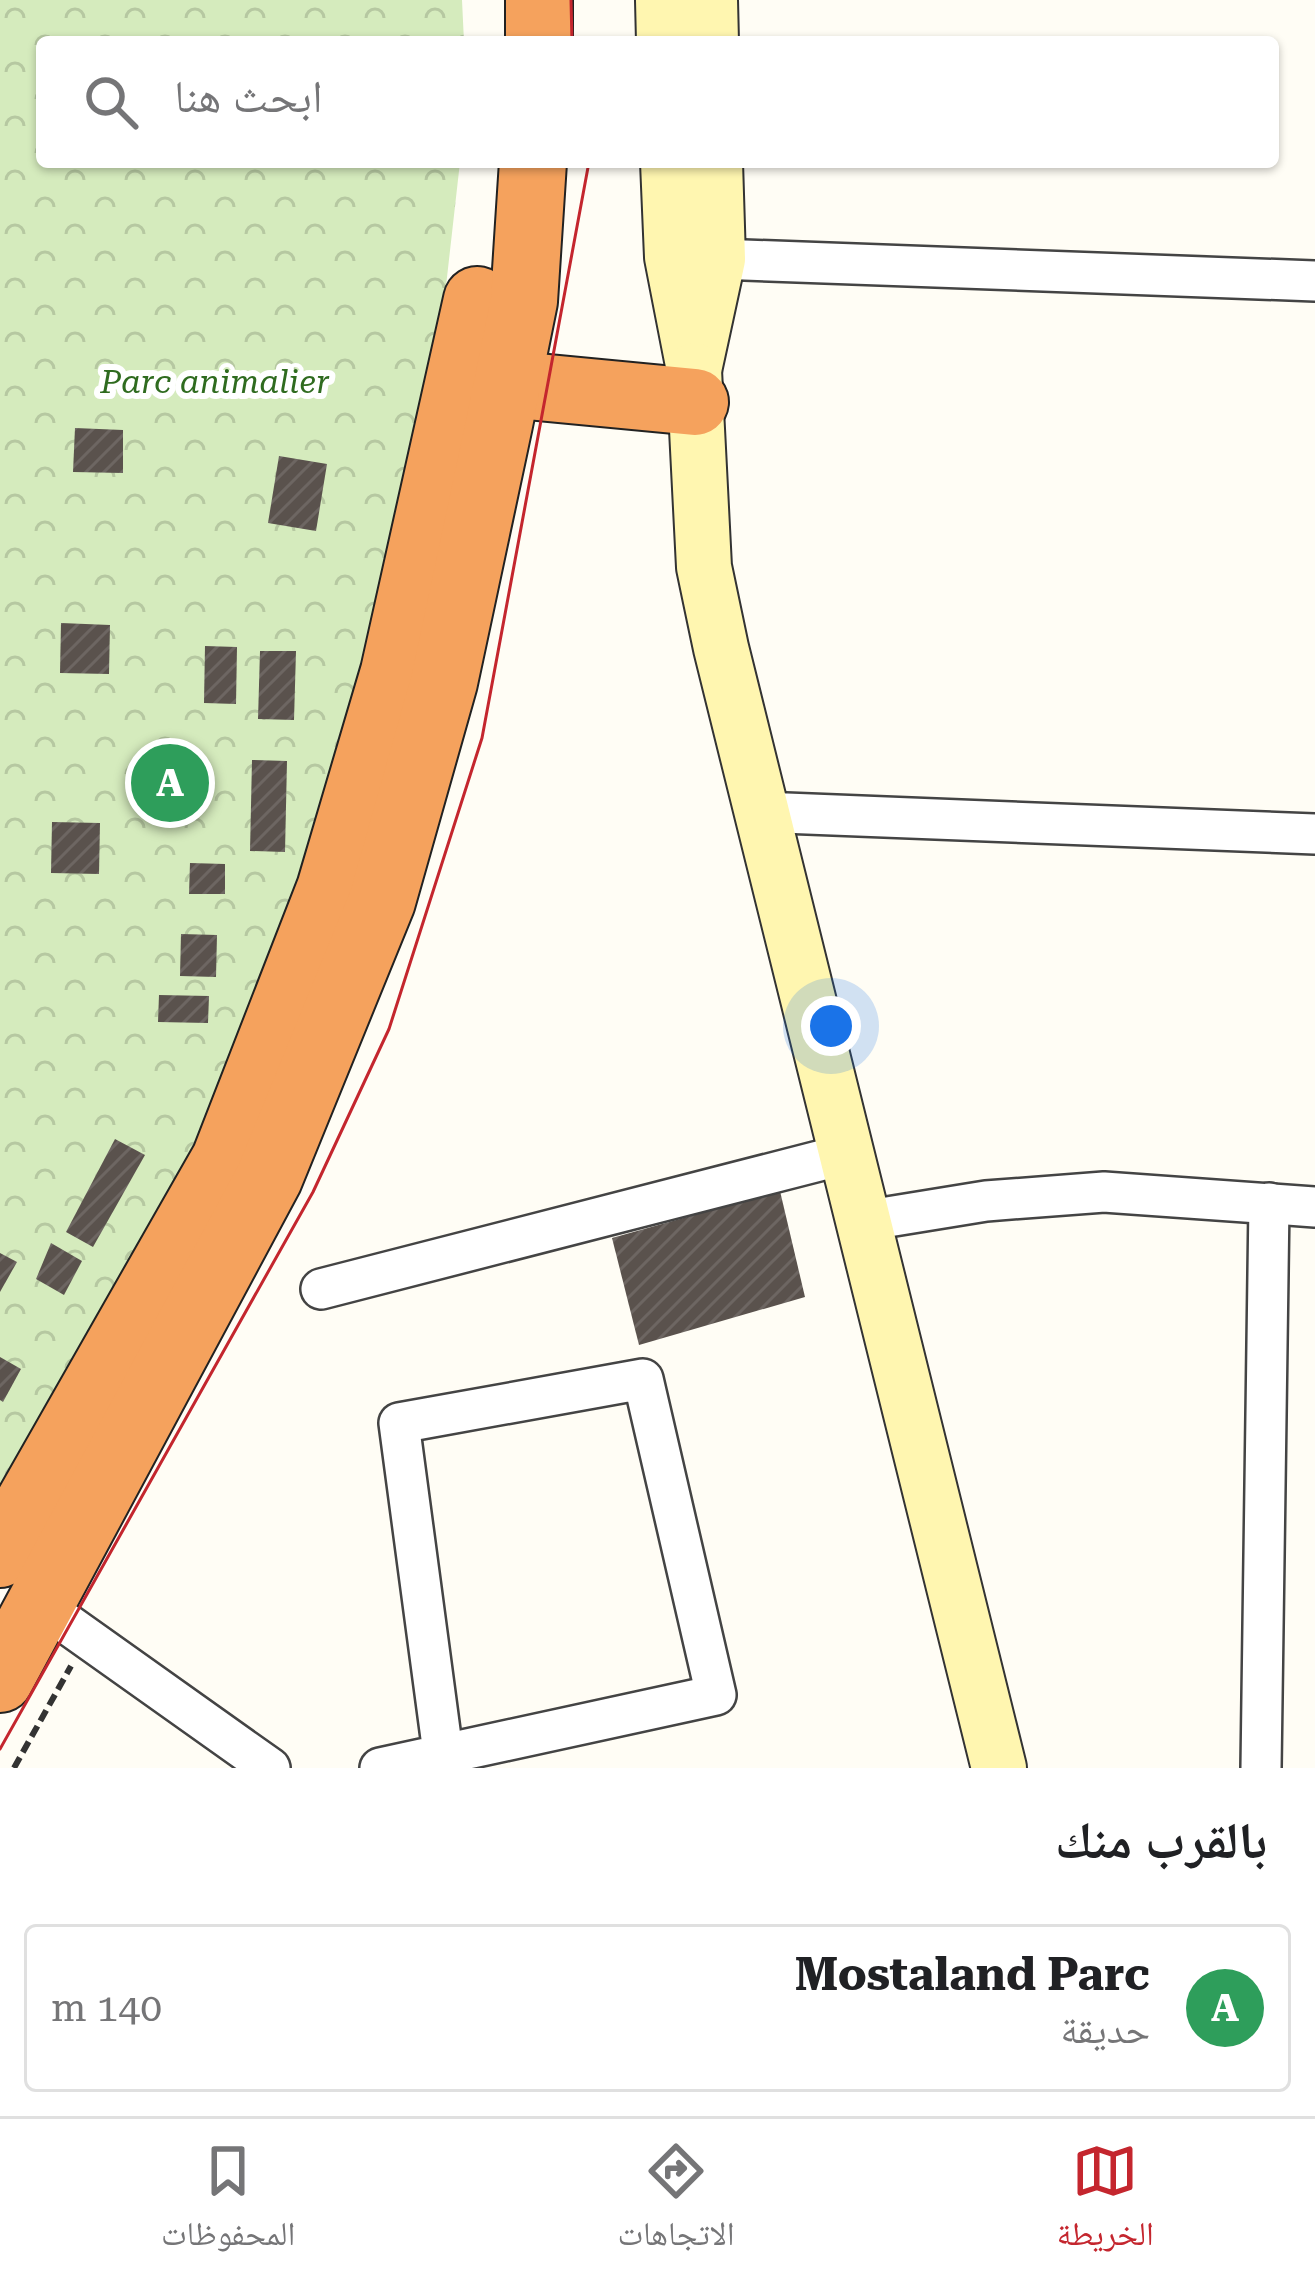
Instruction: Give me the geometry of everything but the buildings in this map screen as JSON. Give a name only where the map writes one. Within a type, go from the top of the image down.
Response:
[{"type":"highway","points":[[496,0],[496,36]]},
{"type":"highway","points":[[539,0],[539,36]]},
{"type":"highway","points":[[0,1554],[225,1159],[330,890],[394,672],[438,492],[478,294],[492,168]]},
{"type":"highway","points":[[0,1678],[65,1622],[269,1178],[382,901],[444,682],[507,384],[524,301],[533,168]]},
{"type":"highway","points":[[507,384],[695,386]]},
{"type":"street","points":[[663,0],[664,36]]},
{"type":"street","points":[[710,0],[712,36]]},
{"type":"street","points":[[668,168],[672,256],[695,386],[704,567],[759,812],[999,1768]]},
{"type":"street","points":[[695,386],[718,260],[715,168]]},
{"type":"street","points":[[718,260],[1315,281]]},
{"type":"street","points":[[759,812],[1315,833]]},
{"type":"street","points":[[321,1289],[846,1154]]},
{"type":"street","points":[[863,1221],[986,1201],[1104,1192],[1315,1207]]},
{"type":"street","points":[[1261,1768],[1269,1203]]},
{"type":"street","points":[[380,1768],[716,1695],[643,1379],[399,1423],[443,1754]]},
{"type":"street","points":[[65,1622],[270,1768]]},
{"type":"path","points":[[14,1768],[65,1622]]},
{"type":"green space","name":"Parc animalier","points":[[0,0],[462,0],[464,36],[36,36],[36,168],[459,168],[438,357],[383,627],[209,1150],[0,1500]]},
{"type":"tram line","points":[[571,0],[572,36]]},
{"type":"tram line","points":[[0,1749],[313,1192],[389,1029],[482,738],[588,168]]},
{"type":"place","name":"Mostaland Parc","points":[[170,783]]}]
